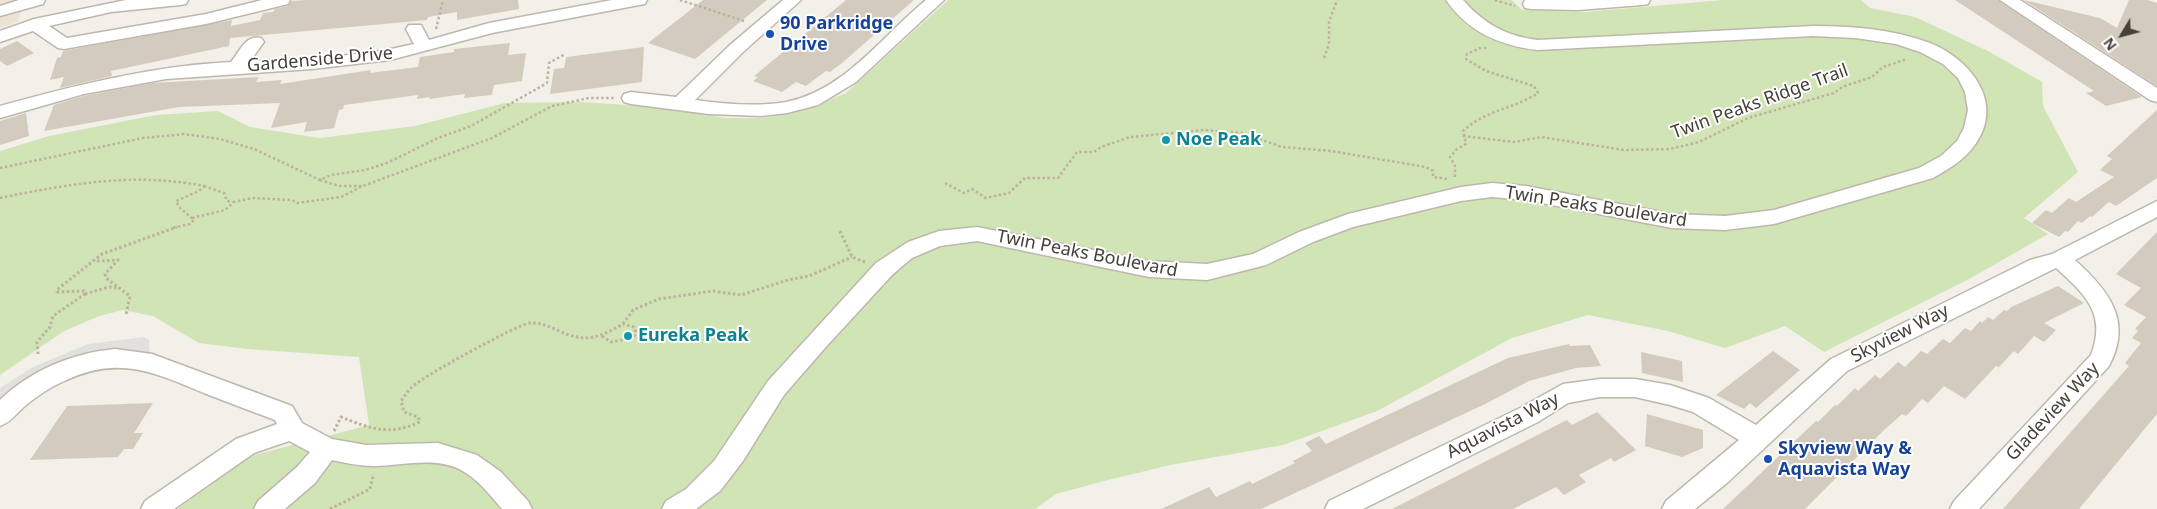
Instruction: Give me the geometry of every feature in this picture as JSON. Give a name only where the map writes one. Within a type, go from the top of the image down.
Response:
[{"type":"street","points":[[0,11],[37,0]]},
{"type":"street","points":[[0,37],[77,6],[180,0]]},
{"type":"street","points":[[34,24],[64,44],[206,19],[282,0]]},
{"type":"street","name":"Gardenside Drive","points":[[0,112],[64,93],[115,82],[179,72],[342,61],[428,46],[489,28],[639,0]]},
{"type":"street","points":[[681,103],[761,27],[793,0]]},
{"type":"street","points":[[631,98],[750,112],[786,108],[816,98],[845,82],[936,0]]},
{"type":"street","name":"Twin Peaks Boulevard","points":[[675,509],[698,495],[723,472],[775,389],[884,269],[901,254],[940,237],[971,234],[1004,238],[1156,270],[1178,272],[1214,271],[1258,260],[1306,237],[1363,217],[1442,197],[1492,190],[1540,195],[1672,221],[1712,224],[1751,221],[1881,187],[1926,173],[1947,161],[1959,150],[1972,134],[1978,120],[1978,100],[1962,72],[1936,52],[1902,40],[1860,33],[1813,31],[1538,46],[1512,41],[1486,31],[1472,21],[1454,0]]},
{"type":"street","points":[[1531,4],[1578,5],[1642,0]]},
{"type":"street","points":[[2008,0],[2157,96]]},
{"type":"street","points":[[415,29],[428,46]]},
{"type":"street","points":[[237,67],[255,42]]},
{"type":"street","name":"Skyview Way","points":[[1675,509],[1700,492],[1819,381],[1839,365],[2038,266],[2060,259],[2157,208]]},
{"type":"street","name":"Gladeview Way","points":[[1963,509],[2101,360],[2108,345],[2110,329],[2106,312],[2086,284],[2060,259]]},
{"type":"street","points":[[0,416],[30,390],[59,373],[91,362],[128,358],[160,364],[284,413],[293,429],[327,448],[361,455],[425,452],[460,458],[488,475],[519,509]]},
{"type":"street","name":"Aquavista Way","points":[[1338,509],[1529,415],[1564,394],[1573,392],[1600,388],[1635,388],[1670,395],[1700,405],[1727,419],[1757,440]]},
{"type":"street","points":[[154,509],[244,446],[293,429]]},
{"type":"street","points":[[267,509],[306,475],[327,448]]},
{"type":"path","points":[[428,46],[443,0]]},
{"type":"path","points":[[680,0],[761,27]]},
{"type":"path","points":[[1324,58],[1329,44],[1328,22],[1337,0]]},
{"type":"path","points":[[945,183],[964,193],[972,189],[986,198],[1009,193],[1030,176],[1058,178],[1078,152],[1094,152],[1101,147],[1130,137],[1204,130],[1242,133],[1261,142],[1282,147],[1330,151],[1426,167],[1433,171],[1433,177],[1449,179],[1456,177],[1455,166],[1450,157],[1456,149],[1466,144],[1463,131],[1473,120],[1489,112],[1528,101],[1538,93],[1534,86],[1486,70],[1466,59],[1468,54],[1480,48],[1490,48]]},
{"type":"path","points":[[320,180],[380,165],[438,138],[471,126],[547,83],[549,63],[565,54]]},
{"type":"path","name":"Twin Peaks Ridge Trail","points":[[1464,136],[1514,142],[1541,137],[1624,150],[1670,149],[1699,142],[1748,118],[1834,93],[1842,87],[1872,77],[1883,67],[1912,59]]},
{"type":"path","points":[[0,198],[54,187],[126,180],[179,179],[224,193],[228,201],[234,202],[252,198],[265,198],[292,200],[297,203],[317,202],[341,197],[363,186],[492,138],[552,106],[589,98],[631,98]]},
{"type":"path","points":[[0,168],[47,156],[162,135],[181,134],[212,138],[246,146],[281,159],[320,180],[340,186],[363,186]]},
{"type":"path","points":[[192,218],[179,207],[176,201],[183,196],[199,192],[204,186]]},
{"type":"path","points":[[192,218],[225,210],[234,202]]},
{"type":"path","points":[[85,294],[84,291],[57,292],[102,254],[145,240],[168,229],[190,224],[192,218]]},
{"type":"path","points":[[840,231],[852,257]]},
{"type":"path","points":[[341,418],[379,432],[410,427],[420,422],[418,417],[404,412],[401,401],[413,386],[486,343],[509,334],[528,323],[550,326],[572,337],[602,336],[622,324],[633,310],[659,299],[713,291],[741,295],[788,280],[809,276],[852,257],[884,269]]},
{"type":"path","points":[[94,262],[101,259],[118,260],[106,274],[106,278],[130,296],[126,315]]},
{"type":"path","points":[[38,354],[37,342],[50,327],[53,316],[85,294],[109,287],[120,288]]},
{"type":"path","points":[[602,336],[611,342],[633,338],[636,333],[634,327],[622,324]]},
{"type":"path","points":[[330,509],[370,489],[374,471]]},
{"type":"shaded area","points":[[0,0],[24,0],[18,22],[0,28]]},
{"type":"shaded area","points":[[144,337],[149,340],[150,361],[91,361],[0,416],[0,388],[33,367],[88,344]]},
{"type":"green space","points":[[948,0],[1512,0],[1522,10],[1585,12],[1723,0],[1861,0],[1870,8],[1915,17],[1988,51],[2042,82],[2043,106],[2078,172],[2024,218],[2048,234],[1971,278],[1824,352],[1785,326],[1725,348],[1668,331],[1588,315],[1512,338],[1377,411],[1283,445],[1170,465],[1104,481],[1056,494],[1035,509],[177,509],[251,456],[369,425],[359,357],[248,349],[199,343],[153,316],[123,310],[99,316],[64,331],[0,375],[0,151],[49,136],[156,115],[218,111],[250,127],[320,138],[415,126],[505,103],[582,102],[658,107],[725,118],[764,118],[810,108],[846,93]]},
{"type":"building","points":[[518,0],[519,9],[457,20],[457,12],[428,17],[427,20],[230,38],[229,46],[111,71],[112,76],[60,88],[64,77],[50,80],[57,58],[61,57],[63,51],[232,20],[231,26],[260,20],[263,13],[273,12],[275,9],[288,6],[291,1]]},
{"type":"building","points":[[703,0],[767,0],[695,59],[648,43]]},
{"type":"building","points":[[846,0],[914,0],[842,63],[830,72],[826,71],[806,86],[796,82],[782,92],[753,81],[758,77],[754,76]]},
{"type":"building","points":[[1955,0],[1998,0],[2142,97],[2106,106],[2086,93],[2094,91]]},
{"type":"building","points":[[2024,0],[2100,18],[2117,28],[2129,0],[2147,0],[2157,3],[2157,86]]},
{"type":"building","points":[[17,41],[34,53],[7,66],[0,61],[0,49]]},
{"type":"building","points":[[510,43],[508,55],[526,53],[522,81],[494,85],[492,95],[464,98],[465,94],[417,99],[418,95],[344,105],[343,109],[339,110],[334,128],[304,132],[307,122],[271,128],[280,103],[179,107],[44,131],[54,105],[84,96],[152,83],[259,77],[256,82],[282,80],[280,84],[371,70],[370,73],[418,67],[420,57],[454,52],[454,49]]},
{"type":"building","points":[[644,47],[642,82],[550,94],[554,69],[564,68],[566,57]]},
{"type":"building","points":[[2157,110],[2157,178],[2116,206],[2109,202],[2092,217],[2090,216],[2082,223],[2078,221],[2068,232],[2065,231],[2059,237],[2032,223],[2046,210],[2052,213],[2069,198],[2076,202],[2114,177],[2100,170],[2112,159],[2107,156]]},
{"type":"building","points":[[26,113],[29,136],[0,145],[0,121]]},
{"type":"building","points":[[2157,232],[2157,414],[2079,509],[2003,509],[2129,366],[2125,363],[2141,343],[2132,338],[2138,331],[2135,329],[2146,317],[2124,305],[2141,288],[2116,274]]},
{"type":"building","points":[[2058,286],[2084,303],[2044,323],[2056,330],[2044,342],[2034,336],[2018,354],[2014,351],[1999,367],[1996,366],[1965,399],[1944,386],[1928,403],[1922,399],[1906,416],[1902,414],[1883,431],[1805,509],[1723,509],[1816,421],[1818,422],[1835,405],[1837,406],[1855,388],[1858,391],[1875,375],[1880,379],[1898,362],[1905,367],[1921,351],[1927,354],[1943,339],[1950,343],[1965,328],[1971,331],[1980,321],[1982,323],[1988,317],[1993,320],[2004,310],[2007,311],[2011,307]]},
{"type":"building","points":[[1569,344],[1570,346],[1590,345],[1601,366],[1576,368],[1529,381],[1485,404],[1261,509],[1161,509],[1209,487],[1216,497],[1250,481],[1252,484],[1295,463],[1293,461],[1312,451],[1305,443],[1319,436],[1326,444],[1508,358]]},
{"type":"building","points":[[1773,351],[1800,370],[1756,408],[1750,403],[1744,409],[1716,395]]},
{"type":"building","points":[[1641,352],[1682,361],[1683,382],[1642,373]]},
{"type":"building","points":[[153,403],[134,433],[143,433],[133,449],[124,449],[118,457],[30,460],[67,406]]},
{"type":"building","points":[[1597,412],[1636,450],[1614,462],[1611,458],[1579,475],[1586,482],[1564,495],[1556,487],[1513,509],[1392,509],[1567,420],[1572,425]]},
{"type":"building","points":[[1647,414],[1703,430],[1703,448],[1682,457],[1645,446]]},
{"type":"place","name":"90 Parkridge Drive","points":[[770,34]]},
{"type":"place","name":"Noe Peak","points":[[1166,140]]},
{"type":"place","name":"Eureka Peak","points":[[628,336]]},
{"type":"place","name":"Skyview Way & Aquavista Way","points":[[1768,459]]}]
